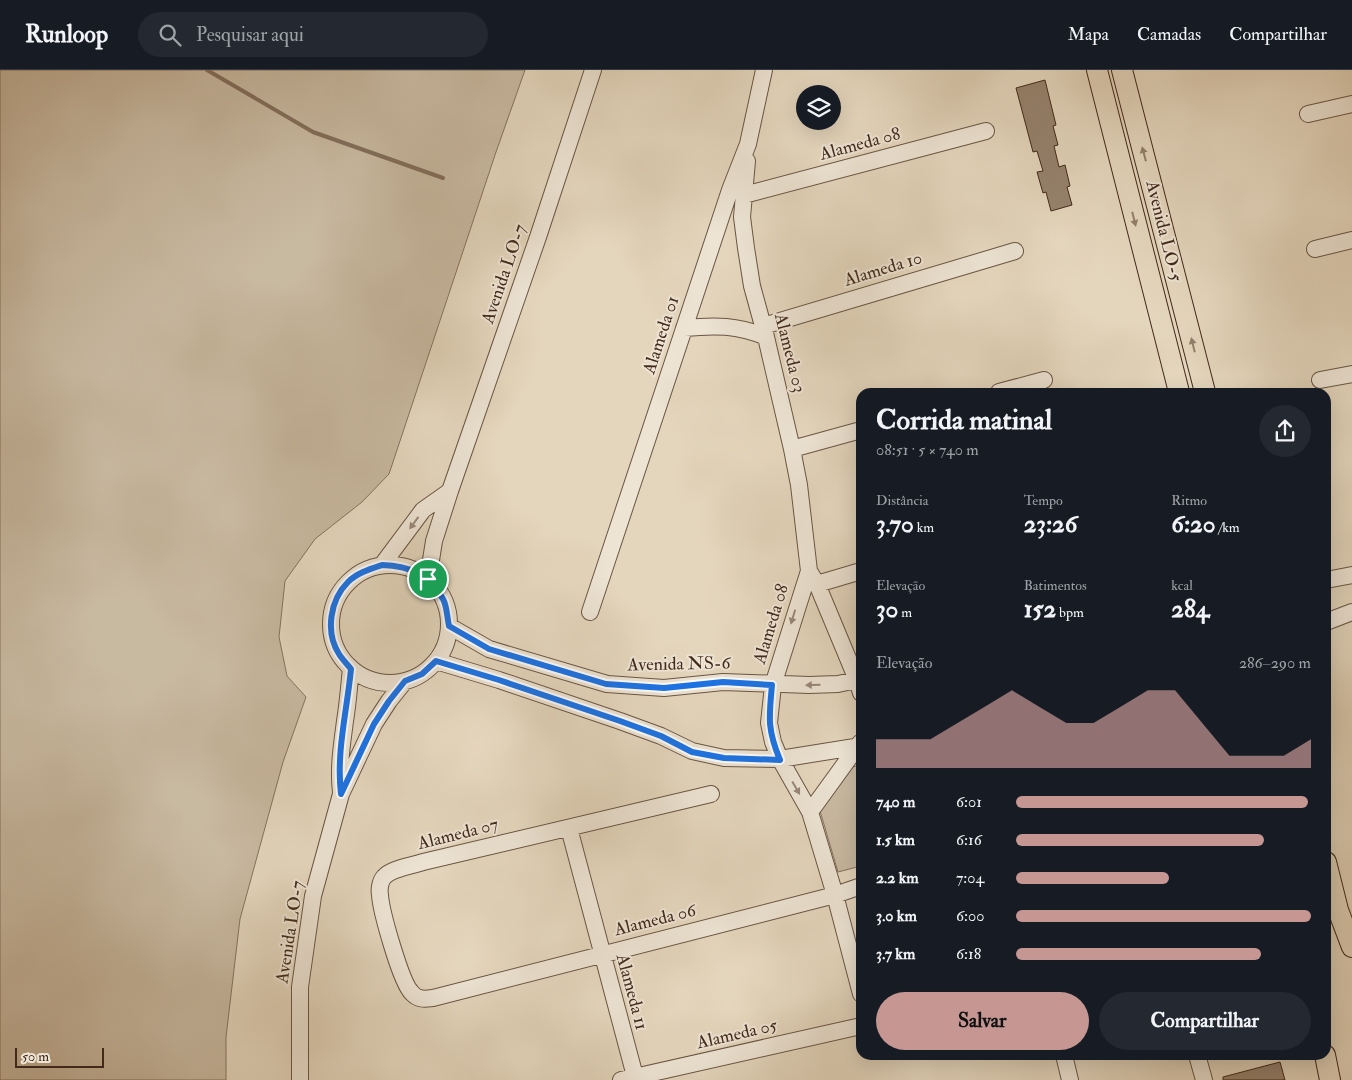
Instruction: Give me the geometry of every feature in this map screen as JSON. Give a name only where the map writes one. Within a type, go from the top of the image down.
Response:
[{"type":"main road","name":"Avenida LO-5","points":[[1097,70],[1177,388]]},
{"type":"main road","name":"Avenida LO-5","points":[[1122,70],[1204,388]]},
{"type":"main road","points":[[1331,882],[1338,910],[1352,947]]},
{"type":"main road","points":[[1326,1060],[1330,1080]]},
{"type":"street","name":"Avenida LO-7","points":[[428,579],[434,541],[450,491],[538,238],[593,70]]},
{"type":"street","name":"Alameda 01","points":[[590,612],[730,190],[748,144],[764,70]]},
{"type":"street","points":[[1308,114],[1352,104]]},
{"type":"street","name":"Alameda 08","points":[[744,196],[986,131]]},
{"type":"street","name":"Alameda 03","points":[[748,144],[742,217],[746,248],[752,286],[765,332],[792,448],[812,578]]},
{"type":"street","points":[[1315,249],[1352,240]]},
{"type":"street","name":"Alameda 10","points":[[765,332],[1015,251]]},
{"type":"street","points":[[684,328],[712,325],[765,332]]},
{"type":"street","points":[[1320,380],[1352,374]]},
{"type":"street","points":[[1014,388],[1044,380]]},
{"type":"street","points":[[792,448],[856,431]]},
{"type":"street","points":[[382,565],[423,510],[450,491]]},
{"type":"street","points":[[382,565],[399,566],[414,570],[428,579],[444,600],[449,626],[445,644],[436,661],[422,674],[391,684],[363,677],[351,669],[334,644],[331,616],[337,598],[348,582],[364,571],[382,565]]},
{"type":"street","points":[[812,578],[856,572]]},
{"type":"street","points":[[1331,579],[1352,575]]},
{"type":"street","name":"Alameda 08","points":[[812,578],[856,675]]},
{"type":"street","name":"Alameda 08","points":[[812,578],[772,685],[769,723],[772,742],[780,760],[810,812],[835,894],[856,975]]},
{"type":"street","points":[[1331,620],[1352,612]]},
{"type":"street","name":"Avenida NS-6","points":[[449,626],[489,649],[606,684],[664,688],[723,682],[772,685],[856,684]]},
{"type":"street","points":[[436,661],[620,721],[661,736],[692,752],[724,758],[780,760],[856,745]]},
{"type":"street","name":"Avenida LO-7","points":[[341,794],[339,774],[340,748],[351,669]]},
{"type":"street","name":"Avenida LO-7","points":[[300,1080],[300,987],[313,896],[341,794],[374,724],[405,681]]},
{"type":"street","points":[[810,812],[856,749]]},
{"type":"street","name":"Alameda 07","points":[[458,991],[424,1000],[411,993],[400,971],[382,908],[380,895],[382,878],[399,869],[423,862],[711,794]]},
{"type":"street","name":"Alameda 11","points":[[568,828],[631,1079]]},
{"type":"street","name":"Alameda 06","points":[[458,991],[856,888]]},
{"type":"street","name":"Alameda 05","points":[[631,1079],[856,1027]]},
{"type":"street","points":[[1065,1060],[1070,1080]]},
{"type":"street","points":[[1198,1060],[1204,1080]]},
{"type":"shaded area","points":[[0,70],[525,70],[389,474],[362,502],[315,539],[285,581],[279,637],[287,676],[306,697],[283,762],[240,919],[226,1037],[226,1080],[0,1080]]},
{"type":"shaded area","points":[[856,766],[856,867],[838,872],[818,804],[847,768]]},
{"type":"building","points":[[1045,80],[1056,125],[1053,126],[1058,145],[1054,146],[1059,167],[1065,165],[1070,186],[1067,187],[1072,205],[1051,211],[1046,192],[1043,193],[1037,172],[1043,171],[1037,151],[1033,152],[1016,88]]},
{"type":"building","points":[[1280,1062],[1285,1080],[1223,1080],[1223,1077]]},
{"type":"waterway","points":[[207,70],[313,132],[443,178]]},
{"type":"route","points":[[382,565],[399,566],[414,570],[428,579],[444,600],[449,626],[489,649],[606,684],[664,688],[723,682],[772,685],[769,723],[772,742],[780,760],[724,758],[692,752],[661,736],[620,721],[436,661],[422,674],[405,681],[389,701],[374,724],[341,794],[339,774],[340,748],[351,669],[339,654],[332,636],[331,616],[337,598],[348,582],[364,571],[382,565]]}]
